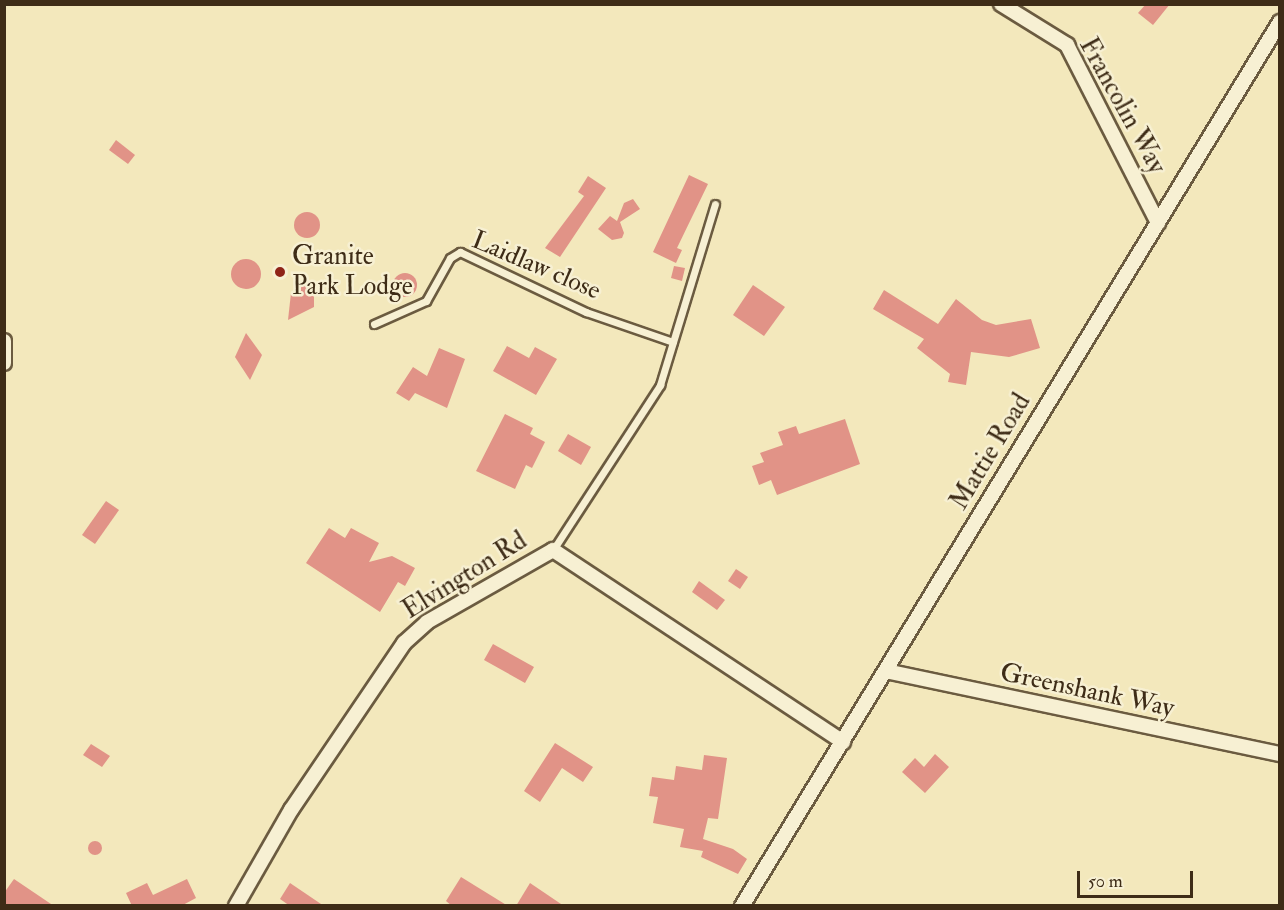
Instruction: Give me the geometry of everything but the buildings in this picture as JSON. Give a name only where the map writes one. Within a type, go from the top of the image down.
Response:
[{"type":"street","name":"Francolin Way","points":[[1001,4],[1067,45],[1158,224]]},
{"type":"street","name":"Mattie Road","points":[[741,906],[1280,22]]},
{"type":"street","points":[[4,341],[4,363]]},
{"type":"street","name":"Elvington Rd","points":[[236,906],[291,810],[404,643],[427,622],[553,550],[843,742]]},
{"type":"street","name":"Greenshank Way","points":[[886,671],[1280,754]]},
{"type":"lane","points":[[553,550],[660,385],[715,204]]},
{"type":"lane","name":"Laidlaw close","points":[[374,324],[426,301],[450,258],[460,252],[586,312],[673,342]]},
{"type":"place","name":"Granite Park Lodge","points":[[280,272]]}]
